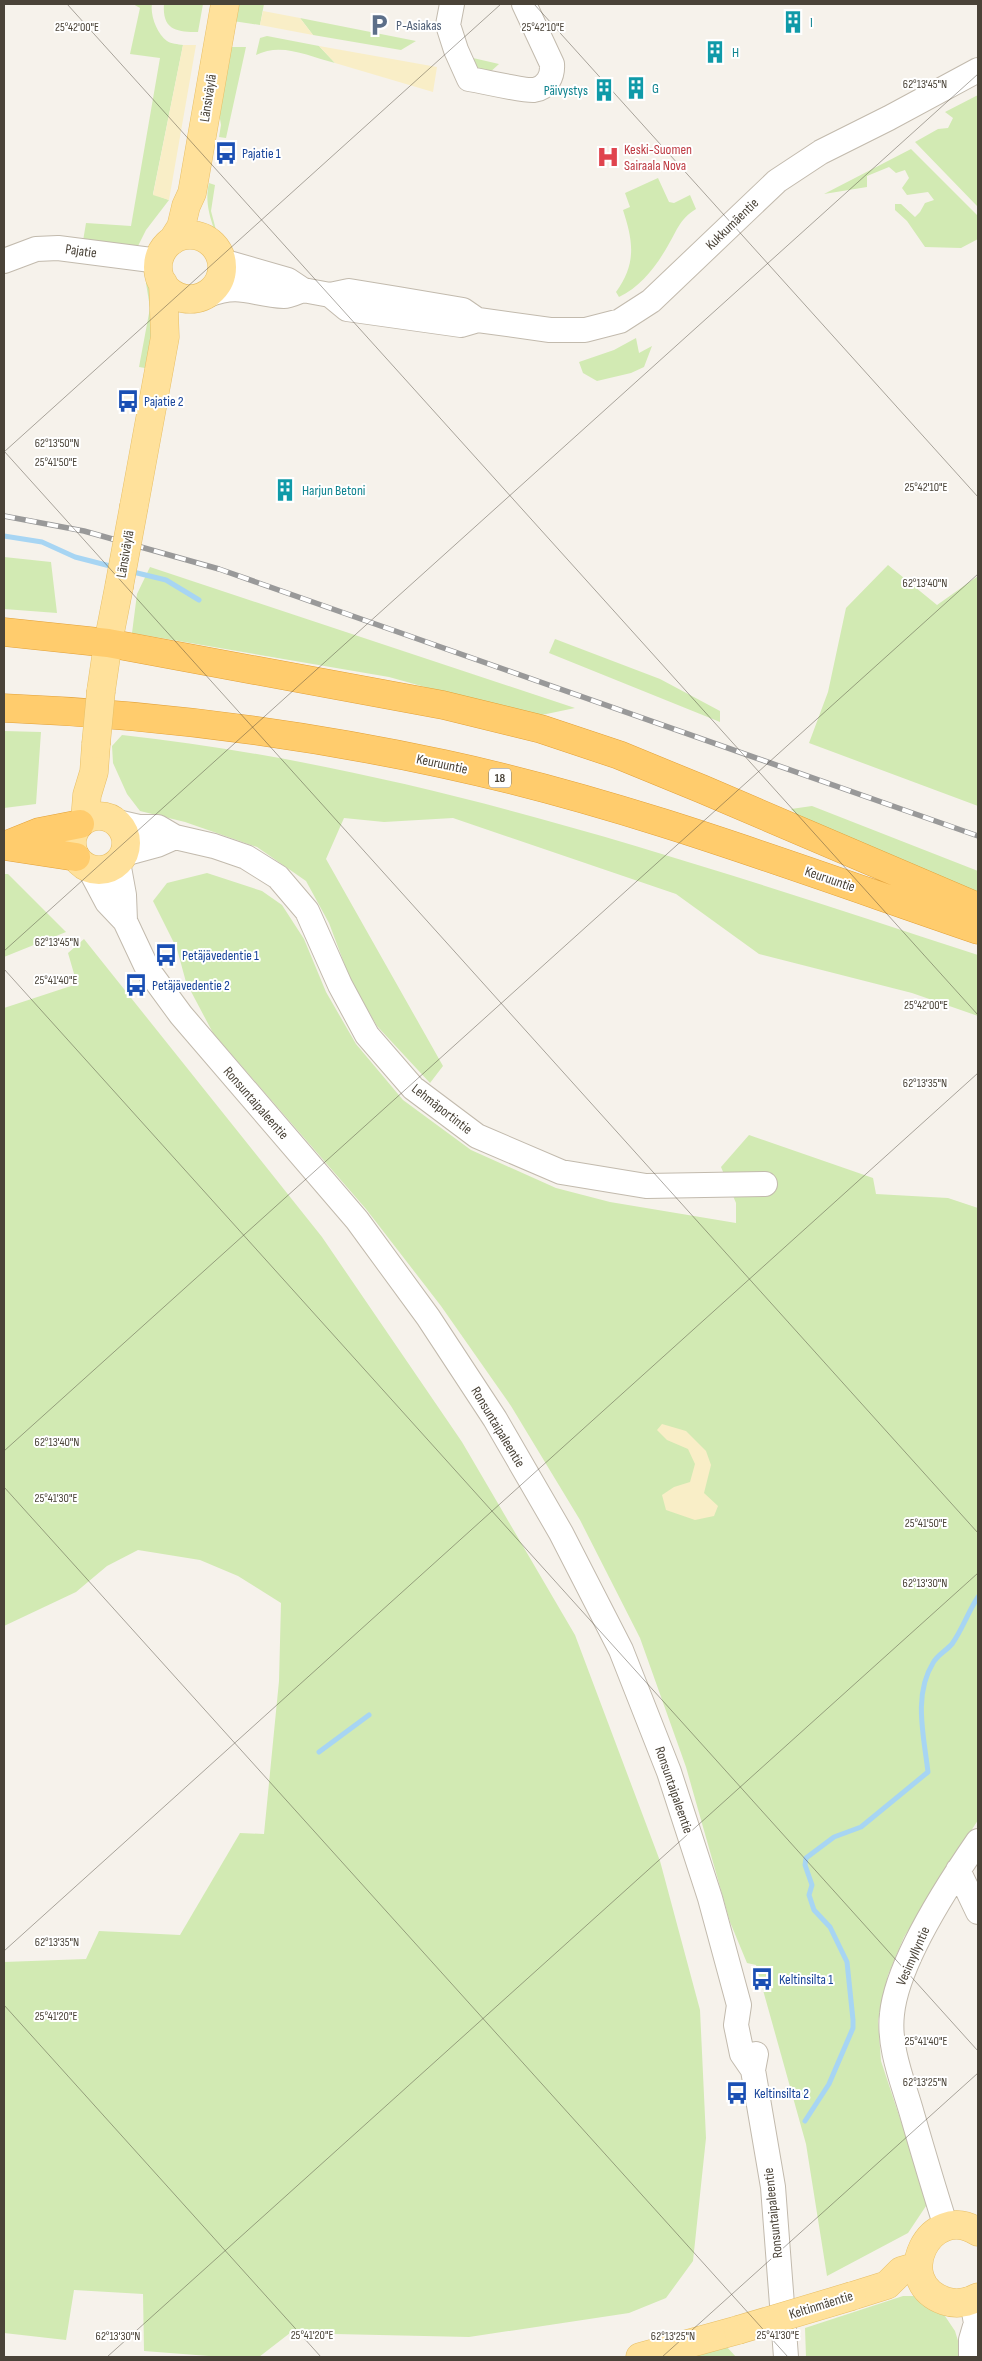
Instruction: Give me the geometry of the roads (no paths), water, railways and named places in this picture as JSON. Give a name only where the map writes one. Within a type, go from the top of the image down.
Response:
[{"type":"highway","points":[[4,632],[108,643],[443,705],[541,729],[618,755],[702,789],[978,907]]},
{"type":"highway","name":"Keuruuntie","points":[[4,708],[44,709],[244,730],[313,739],[445,764],[675,826],[978,930]]},
{"type":"highway","points":[[82,822],[39,832],[4,846],[83,863]]},
{"type":"main road","name":"Länsiväylä","points":[[82,822],[94,772],[108,643],[165,337],[164,262],[181,227],[186,206],[192,192],[224,4]]},
{"type":"main road","points":[[192,192],[204,215],[215,252],[221,274],[218,284],[200,297],[170,293],[164,262],[185,235],[190,236],[215,252]]},
{"type":"main road","name":"Länsiväylä","points":[[165,337],[200,297]]},
{"type":"main road","points":[[94,772],[104,787],[114,820],[125,833],[126,840],[121,858],[104,869],[83,863],[72,840],[82,822],[98,816],[114,820]]},
{"type":"main road","points":[[969,2300],[938,2299],[920,2274],[919,2258],[925,2243],[937,2231],[946,2227],[964,2226],[978,2232]]},
{"type":"main road","name":"Keltinmäentie","points":[[640,2357],[738,2330],[887,2284],[904,2288],[920,2274]]},
{"type":"street","points":[[452,4],[448,25],[456,50],[469,79],[534,90],[546,84],[553,72],[552,64],[524,4]]},
{"type":"street","name":"Kukkumäentie","points":[[215,252],[288,280],[303,290],[330,295],[349,291],[464,310],[478,320],[550,330],[585,330],[620,321],[651,301],[776,181],[821,152],[978,70]]},
{"type":"street","name":"Pajatie","points":[[4,261],[36,250],[58,248],[164,262]]},
{"type":"street","name":"Kukkumäentie","points":[[200,297],[224,288],[244,289],[286,296],[303,290]]},
{"type":"street","name":"Lehmäportintie","points":[[114,820],[139,827],[158,827],[175,837],[214,846],[246,857],[272,873],[288,888],[307,911],[340,985],[367,1035],[413,1088],[476,1136],[561,1172],[646,1186],[765,1184]]},
{"type":"street","points":[[121,858],[175,837]]},
{"type":"street","name":"Ronsuntaipaleentie","points":[[121,858],[125,921]]},
{"type":"street","name":"Ronsuntaipaleentie","points":[[83,863],[107,902],[125,921],[148,970],[181,1015],[356,1220],[428,1317],[495,1419],[561,1533],[621,1650],[669,1772],[710,1898],[739,2005],[736,2025],[742,2054],[753,2070],[773,2186],[786,2357]]},
{"type":"street","name":"Vesimyllyntie","points":[[946,2227],[895,2056],[892,2014],[901,1978],[908,1962],[958,1870],[978,1841]]},
{"type":"street","points":[[958,1870],[978,1912]]},
{"type":"street","points":[[969,2300],[976,2323],[971,2349]]},
{"type":"waterway","points":[[4,536],[42,542],[75,557],[114,567]]},
{"type":"waterway","points":[[129,571],[166,580],[199,600]]},
{"type":"waterway","points":[[805,2121],[829,2084],[853,2028],[847,1962],[830,1927],[814,1910],[809,1895],[812,1885],[805,1865],[806,1858],[834,1837],[861,1827],[928,1772],[922,1716],[923,1689],[927,1675],[935,1660],[956,1639],[978,1597]]},
{"type":"waterway","points":[[319,1752],[369,1715]]},
{"type":"railway","points":[[4,516],[84,531],[219,569],[978,836]]},
{"type":"place","name":"I","points":[[793,22]]},
{"type":"place","name":"P-Asiakas","points":[[379,25]]},
{"type":"place","name":"H","points":[[715,52]]},
{"type":"place","name":"G","points":[[636,88]]},
{"type":"place","name":"Päivystys","points":[[604,90]]},
{"type":"place","name":"Pajatie 1","points":[[226,153]]},
{"type":"place","name":"Keski-Suomen Sairaala Nova","points":[[608,157]]},
{"type":"place","name":"Pajatie 2","points":[[128,401]]},
{"type":"place","name":"Harjun Betoni","points":[[285,490]]},
{"type":"place","name":"Petäjävedentie 1","points":[[166,955]]},
{"type":"place","name":"Petäjävedentie 2","points":[[136,985]]},
{"type":"place","name":"Keltinsilta 1","points":[[762,1979]]},
{"type":"place","name":"Keltinsilta 2","points":[[737,2093]]}]
